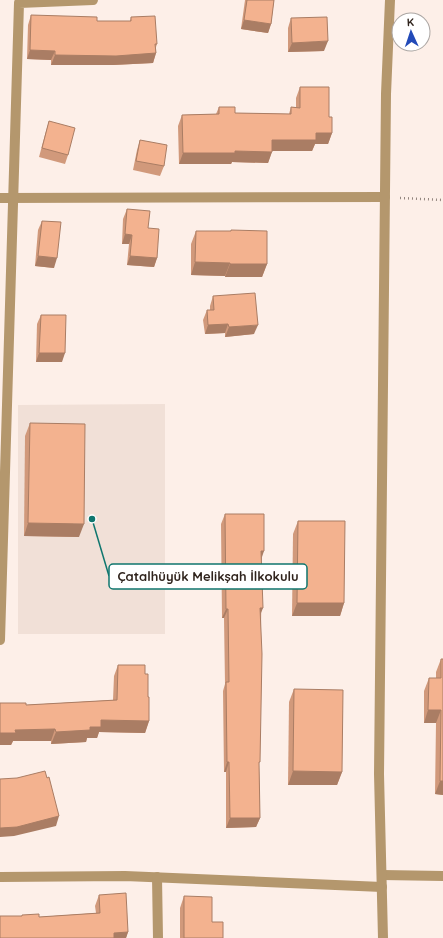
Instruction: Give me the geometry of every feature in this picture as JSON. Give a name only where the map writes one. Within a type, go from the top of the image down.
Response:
[{"type":"street","points":[[0,640],[19,2],[93,0]]},
{"type":"street","points":[[383,938],[379,774],[386,94],[390,0]]},
{"type":"street","points":[[0,198],[385,197]]},
{"type":"street","points":[[382,875],[443,876]]},
{"type":"street","points":[[0,877],[124,876],[382,887]]},
{"type":"street","points":[[157,877],[158,938]]},
{"type":"path","points":[[385,197],[443,200]]},
{"type":"shaded area","points":[[165,404],[165,634],[18,634],[18,405]]},
{"type":"building","points":[[247,0],[274,0],[271,24],[244,20]]},
{"type":"building","points":[[31,15],[97,17],[97,21],[131,21],[131,17],[155,16],[157,44],[155,44],[156,53],[116,56],[55,55],[55,51],[30,50]]},
{"type":"building","points":[[327,17],[328,41],[292,43],[291,18]]},
{"type":"building","points":[[300,87],[329,87],[329,117],[332,117],[332,133],[316,133],[316,140],[272,140],[272,152],[235,151],[235,153],[183,153],[182,115],[219,114],[219,107],[235,107],[235,113],[291,114],[291,107],[300,108]]},
{"type":"building","points":[[49,121],[75,128],[68,155],[42,148]]},
{"type":"building","points":[[140,140],[167,145],[164,166],[136,161]]},
{"type":"building","points":[[127,209],[150,211],[148,228],[159,229],[157,258],[130,256],[132,235],[125,234]]},
{"type":"building","points":[[42,221],[61,222],[57,258],[38,256]]},
{"type":"building","points":[[196,231],[267,231],[267,264],[195,262]]},
{"type":"building","points":[[255,293],[258,325],[229,327],[228,324],[208,325],[207,310],[214,310],[213,296]]},
{"type":"building","points":[[41,315],[66,315],[65,353],[39,353]]},
{"type":"building","points":[[30,423],[85,424],[84,524],[28,523]]},
{"type":"building","points":[[225,514],[264,514],[264,551],[261,551],[263,608],[260,608],[262,654],[259,762],[260,818],[230,818],[229,762],[227,762],[226,682],[229,682],[228,609],[226,609]]},
{"type":"building","points":[[298,521],[345,521],[344,603],[297,603]]},
{"type":"building","points":[[441,659],[443,659],[443,781],[440,781],[441,710],[428,710],[429,678],[441,678]]},
{"type":"building","points":[[118,665],[145,665],[145,674],[148,674],[149,721],[101,720],[101,727],[90,727],[90,730],[56,732],[55,729],[15,730],[16,733],[0,733],[0,703],[26,703],[26,705],[117,700]]},
{"type":"building","points":[[294,689],[343,690],[342,772],[293,771]]},
{"type":"building","points":[[45,771],[47,778],[49,777],[59,816],[17,827],[0,828],[0,779],[17,778]]},
{"type":"building","points":[[126,893],[128,932],[114,933],[114,938],[0,938],[0,916],[39,914],[39,917],[100,913],[99,895]]},
{"type":"building","points":[[184,896],[212,897],[212,922],[223,922],[223,938],[184,938]]},
{"type":"place","name":"Çatalhüyük Melikşah İlkokulu","points":[[92,519]]}]
